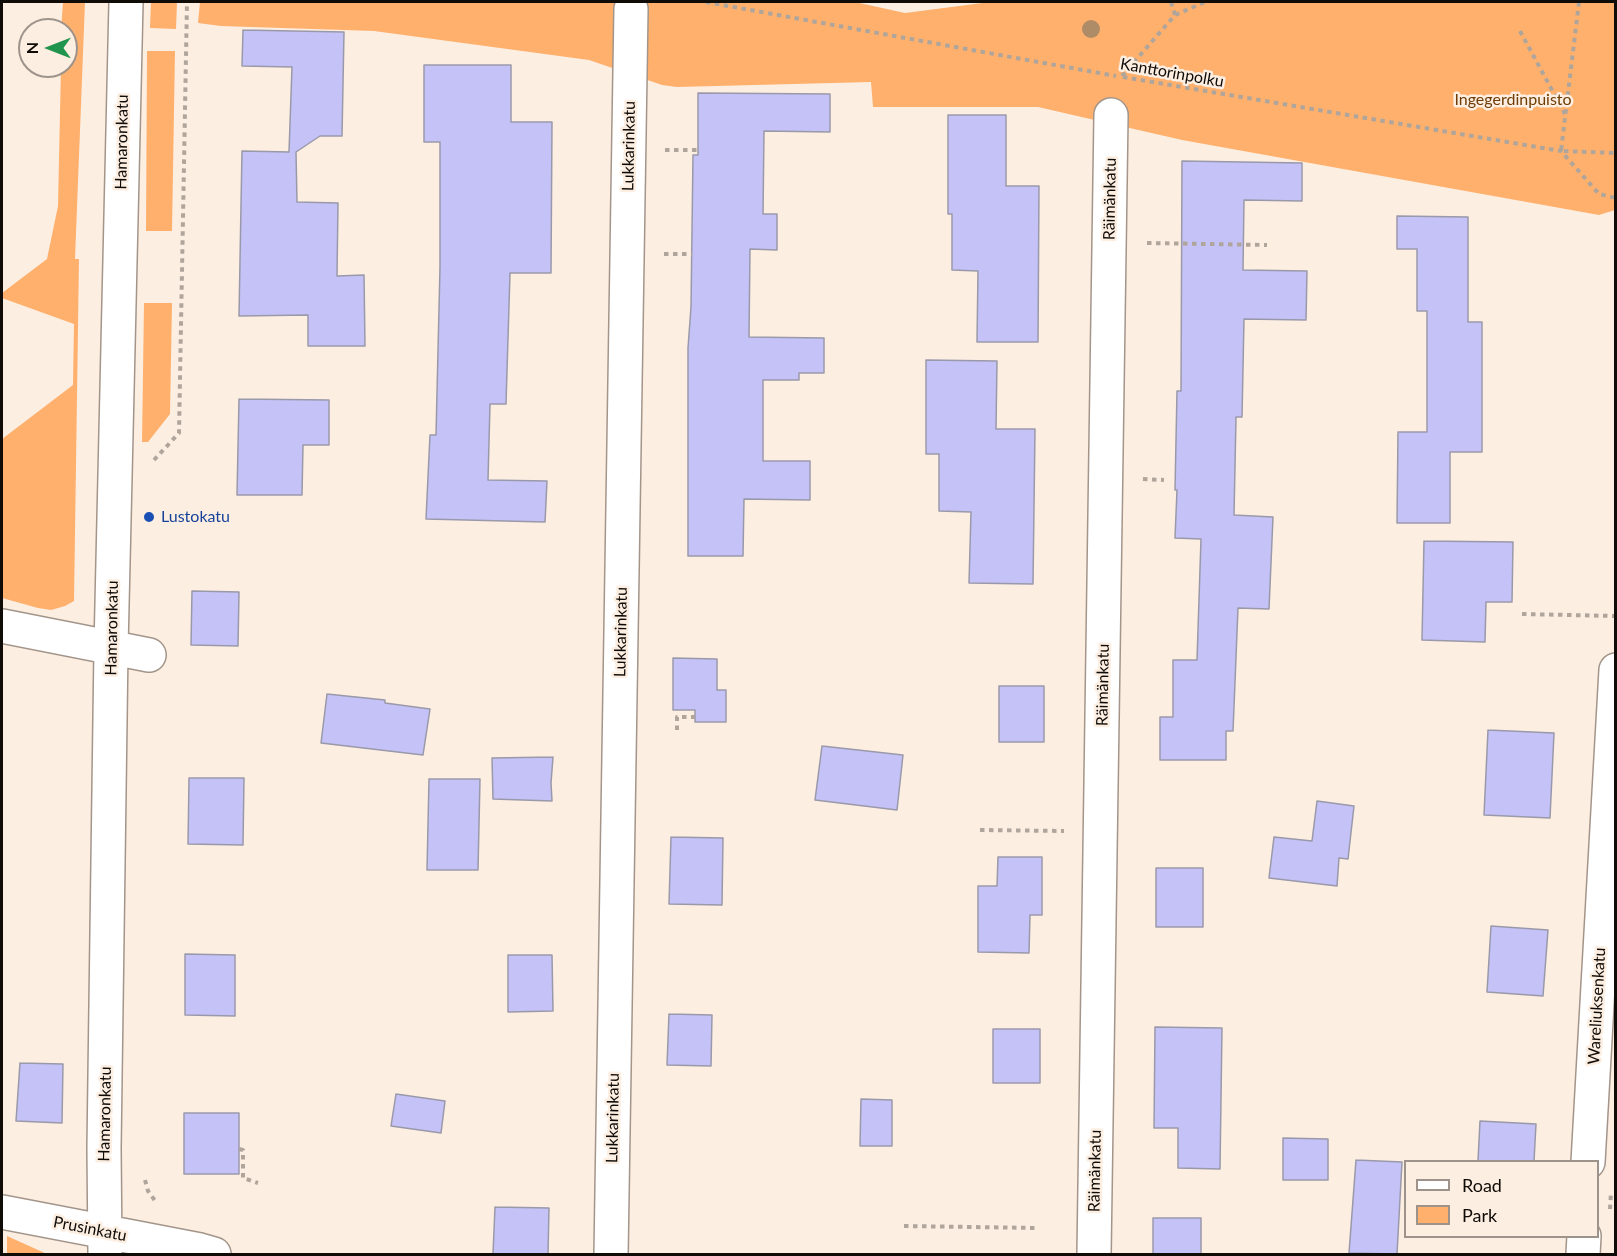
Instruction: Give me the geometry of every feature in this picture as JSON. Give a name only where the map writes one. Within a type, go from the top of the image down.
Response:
[{"type":"street","name":"Hamaronkatu","points":[[105,1244],[104,1148],[111,648],[126,2]]},
{"type":"street","name":"Lukkarinkatu","points":[[611,1254],[631,9]]},
{"type":"street","name":"Räimänkatu","points":[[1094,1254],[1111,115]]},
{"type":"street","points":[[2,626],[148,655]]},
{"type":"street","name":"Wareliuksenkatu","points":[[1588,1160],[1616,670]]},
{"type":"street","name":"Prusinkatu","points":[[2,1212],[105,1244],[200,1250],[214,1254]]},
{"type":"street","points":[[1583,1254],[1584,1238]]},
{"type":"path","name":"Kanttorinpolku","points":[[706,2],[1122,77],[1561,152],[1616,153]]},
{"type":"path","points":[[1171,2],[1176,15]]},
{"type":"path","points":[[1122,77],[1176,15],[1205,2]]},
{"type":"path","points":[[1579,2],[1561,152],[1599,194],[1616,198]]},
{"type":"path","points":[[1520,31],[1566,115]]},
{"type":"path","points":[[1110,242],[1267,245]]},
{"type":"path","points":[[1522,614],[1616,616]]},
{"type":"path","points":[[677,730],[677,717],[695,717]]},
{"type":"path","points":[[980,830],[1100,832]]},
{"type":"path","points":[[239,1149],[243,1150],[243,1178],[258,1183]]},
{"type":"path","points":[[904,1226],[1038,1228]]},
{"type":"green space","points":[[63,2],[85,2],[75,259],[79,259],[74,601],[51,610],[2,598],[2,439],[73,385],[74,324],[2,298],[2,293],[47,259],[58,206],[61,78],[78,78],[78,18],[62,18]]},
{"type":"green space","points":[[151,2],[177,2],[176,29],[150,28]]},
{"type":"green space","name":"Ingegerdinpuisto","points":[[200,2],[855,2],[905,13],[990,2],[1615,2],[1615,210],[1599,215],[1182,140],[1038,107],[873,107],[871,82],[677,87],[662,85],[589,60],[374,31],[221,26],[198,23]]},
{"type":"green space","points":[[147,51],[175,51],[172,231],[146,231]]},
{"type":"green space","points":[[144,303],[172,303],[170,414],[148,442],[142,442]]},
{"type":"green space","points":[[7,1236],[47,1254],[7,1254]]},
{"type":"building","points":[[243,30],[344,32],[342,136],[320,136],[296,152],[297,202],[338,203],[337,276],[364,275],[365,346],[308,346],[308,315],[239,316],[242,151],[289,152],[292,67],[242,66]]},
{"type":"building","points":[[424,65],[511,65],[511,122],[552,122],[551,273],[510,273],[506,404],[490,404],[488,480],[547,481],[545,522],[426,519],[430,435],[436,435],[440,142],[424,142]]},
{"type":"building","points":[[698,93],[830,94],[830,132],[764,131],[763,214],[777,214],[777,250],[750,249],[749,337],[824,338],[824,373],[799,373],[799,380],[763,380],[763,461],[810,461],[810,500],[744,499],[743,556],[688,556],[688,348],[691,307],[693,155],[698,155]]},
{"type":"building","points":[[948,115],[1006,115],[1006,186],[1039,186],[1038,342],[977,342],[978,271],[952,270],[952,214],[948,214]]},
{"type":"building","points":[[1182,161],[1302,163],[1302,201],[1244,200],[1243,270],[1307,271],[1306,320],[1244,319],[1242,417],[1236,417],[1234,515],[1273,517],[1269,609],[1238,608],[1233,731],[1226,731],[1226,760],[1160,760],[1160,717],[1173,717],[1173,660],[1197,660],[1201,539],[1175,538],[1177,391],[1181,391]]},
{"type":"building","points":[[1397,216],[1468,217],[1468,322],[1482,322],[1482,452],[1450,452],[1450,523],[1397,523],[1398,432],[1427,432],[1427,311],[1417,311],[1417,249],[1397,249]]},
{"type":"building","points":[[926,360],[997,361],[996,429],[1035,429],[1033,584],[969,583],[971,512],[939,511],[939,454],[926,454]]},
{"type":"building","points":[[239,399],[329,400],[329,445],[303,445],[302,495],[237,495]]},
{"type":"building","points":[[1424,541],[1513,542],[1512,602],[1486,602],[1485,642],[1422,640]]},
{"type":"building","points":[[192,591],[239,592],[238,646],[191,645]]},
{"type":"building","points":[[673,658],[717,659],[717,690],[726,690],[726,722],[695,722],[695,710],[673,710]]},
{"type":"building","points":[[999,686],[1044,686],[1044,742],[999,742]]},
{"type":"building","points":[[327,694],[385,700],[385,703],[430,709],[423,755],[321,743]]},
{"type":"building","points":[[1488,730],[1554,733],[1550,818],[1484,815]]},
{"type":"building","points":[[822,746],[903,755],[897,810],[815,800]]},
{"type":"building","points":[[553,757],[552,801],[493,799],[492,758]]},
{"type":"building","points":[[189,778],[244,778],[243,845],[188,844]]},
{"type":"building","points":[[429,779],[480,779],[478,870],[427,870]]},
{"type":"building","points":[[1317,801],[1354,806],[1348,859],[1339,858],[1337,886],[1269,878],[1274,837],[1312,841]]},
{"type":"building","points":[[671,837],[723,838],[722,905],[669,904]]},
{"type":"building","points":[[998,857],[1042,857],[1042,915],[1030,915],[1029,953],[978,952],[978,886],[997,886]]},
{"type":"building","points":[[1156,868],[1203,868],[1203,927],[1156,927]]},
{"type":"building","points":[[1491,926],[1548,930],[1543,996],[1487,992]]},
{"type":"building","points":[[185,954],[235,955],[235,1016],[185,1015]]},
{"type":"building","points":[[508,955],[552,955],[553,1011],[508,1012]]},
{"type":"building","points":[[669,1014],[712,1015],[711,1066],[667,1065]]},
{"type":"building","points":[[1155,1027],[1222,1028],[1220,1169],[1178,1168],[1178,1128],[1154,1128]]},
{"type":"building","points":[[993,1029],[1040,1029],[1040,1083],[993,1083]]},
{"type":"building","points":[[20,1063],[63,1064],[62,1123],[16,1121]]},
{"type":"building","points":[[396,1094],[445,1101],[441,1133],[391,1126]]},
{"type":"building","points":[[861,1099],[892,1100],[892,1146],[860,1146]]},
{"type":"building","points":[[184,1113],[239,1113],[239,1174],[184,1174]]},
{"type":"building","points":[[1480,1121],[1536,1124],[1534,1160],[1478,1160]]},
{"type":"building","points":[[1283,1138],[1328,1139],[1328,1180],[1283,1180]]},
{"type":"building","points":[[1356,1160],[1402,1162],[1397,1254],[1349,1253]]},
{"type":"building","points":[[495,1207],[549,1208],[548,1254],[493,1254]]},
{"type":"building","points":[[1153,1218],[1201,1218],[1201,1254],[1153,1254]]},
{"type":"place","name":"Lustokatu","points":[[149,517]]}]
